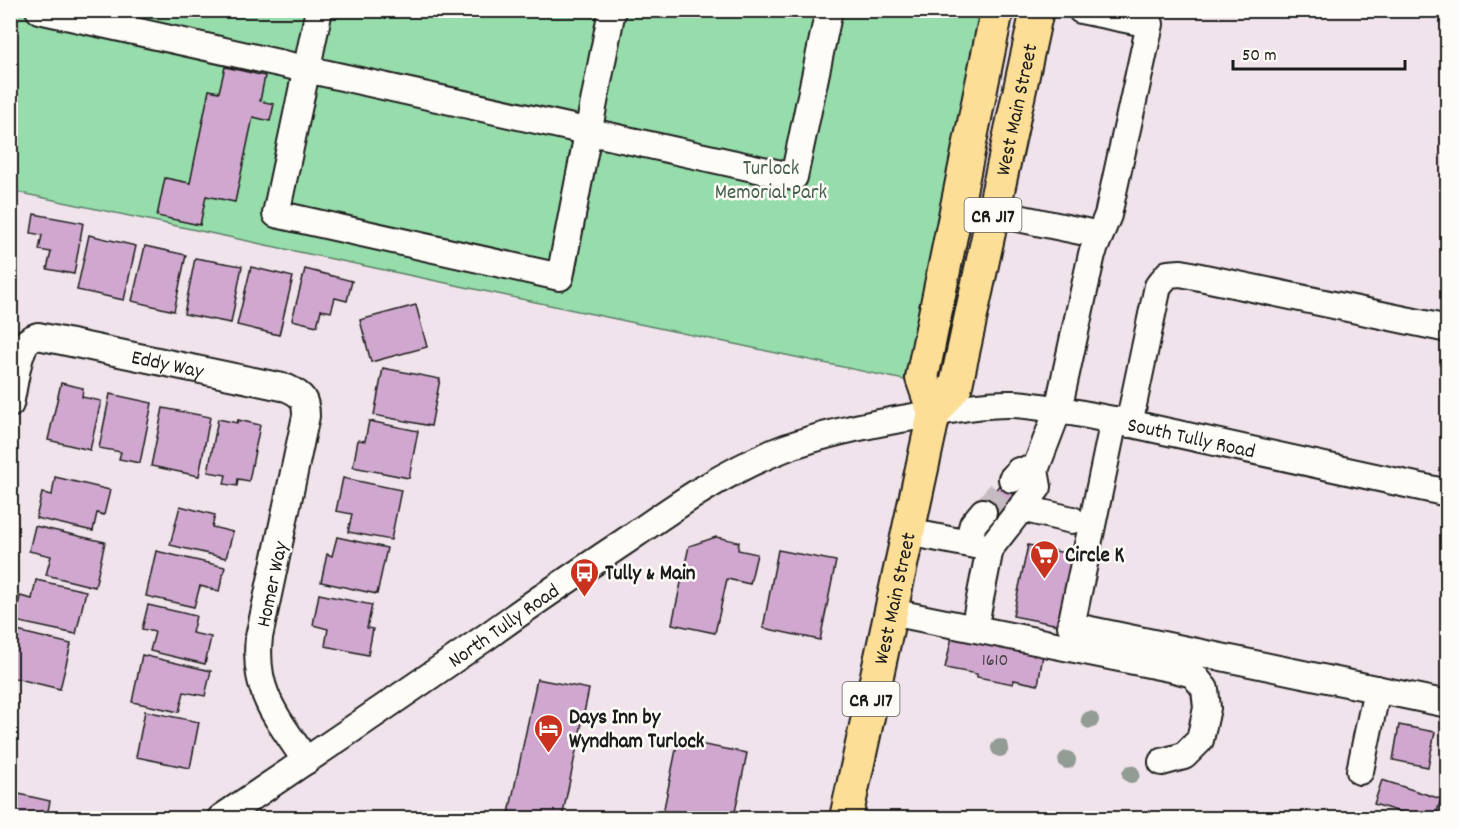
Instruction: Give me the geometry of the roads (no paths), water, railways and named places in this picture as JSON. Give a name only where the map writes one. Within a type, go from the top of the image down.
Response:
[{"type":"main road","name":"West Main Street","points":[[934,413],[922,378],[997,10]]},
{"type":"main road","name":"West Main Street","points":[[846,819],[934,413],[956,385],[1037,10]]},
{"type":"street","points":[[39,10],[107,18],[306,70],[794,177],[829,10]]},
{"type":"street","points":[[319,10],[276,214],[560,277],[612,10]]},
{"type":"street","points":[[979,545],[1021,508],[1038,486],[1035,470],[1058,410],[1092,254],[1108,215],[1150,24],[1081,10]]},
{"type":"street","points":[[994,213],[1100,235]]},
{"type":"street","points":[[1448,329],[1181,273],[1168,274],[1158,286],[1121,422],[1071,626],[1448,704]]},
{"type":"street","name":"Eddy Way","points":[[10,404],[21,354],[31,338],[38,336],[287,388],[303,397]]},
{"type":"street","name":"Homer Way","points":[[303,397],[306,416],[260,637],[258,661],[267,701],[306,761]]},
{"type":"street","name":"South Tully Road","points":[[934,413],[1009,404],[1058,410],[1448,493]]},
{"type":"street","name":"North Tully Road","points":[[221,819],[597,560],[718,480],[768,455],[805,441],[865,426],[934,413]]},
{"type":"street","points":[[1012,479],[1019,471],[1035,470]]},
{"type":"street","points":[[1021,508],[1072,520]]},
{"type":"street","points":[[977,614],[979,545],[973,524],[983,512]]},
{"type":"street","points":[[908,532],[979,545]]},
{"type":"street","points":[[891,612],[1193,674],[1205,689],[1207,708],[1200,740],[1184,756],[1162,762]]},
{"type":"street","points":[[1360,771],[1377,689]]},
{"type":"tunnel","points":[[983,512],[1012,479]]},
{"type":"place","name":"Circle K","points":[[1044,580]]},
{"type":"place","name":"Tully & Main","points":[[584,598]]},
{"type":"place","name":"Days Inn by Wyndham Turlock","points":[[548,754]]},
{"type":"park label","name":"Turlock Memorial Park","points":[[771,179]]}]
